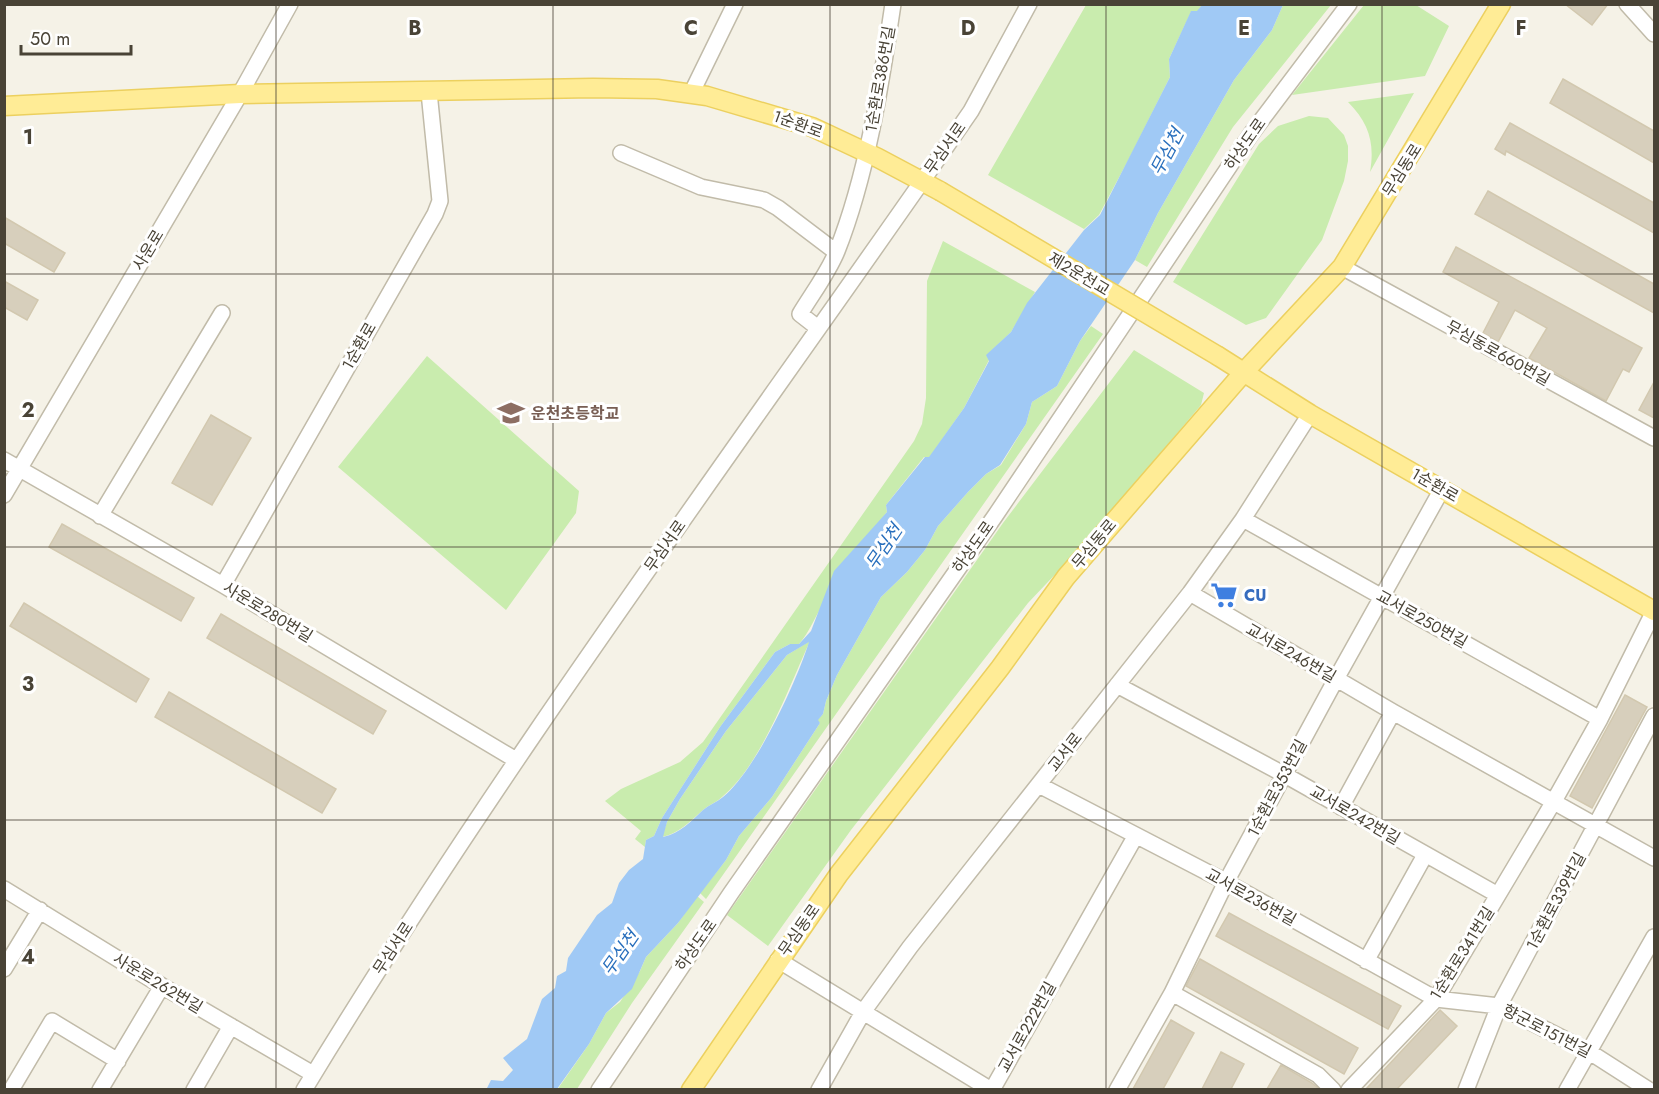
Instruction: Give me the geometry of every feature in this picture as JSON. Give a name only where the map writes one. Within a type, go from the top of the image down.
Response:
[{"type":"main road","name":"무심동로","points":[[691,1089],[839,874],[1000,668],[1066,577],[1244,372],[1342,267],[1501,4]]},
{"type":"main road","name":"1순환로","points":[[4,106],[240,94],[657,89],[750,107],[812,128],[866,152],[940,191]]},
{"type":"main road","name":"제2운천교","points":[[940,191],[1218,356]]},
{"type":"main road","name":"1순환로","points":[[1218,356],[1310,414],[1654,611]]},
{"type":"street","name":"사운로","points":[[4,495],[240,94],[290,4]]},
{"type":"street","points":[[691,94],[735,4]]},
{"type":"street","name":"1순환로386번길","points":[[818,328],[800,314],[836,252],[866,152],[876,113],[893,4]]},
{"type":"street","name":"무심서로","points":[[304,1089],[516,760],[971,111],[1029,4]]},
{"type":"street","name":"하상도로","points":[[599,1089],[731,893],[995,516],[1251,134],[1349,4]]},
{"type":"street","points":[[1627,4],[1654,34]]},
{"type":"street","name":"1순환로","points":[[223,585],[435,214],[440,201],[429,92]]},
{"type":"street","points":[[621,153],[701,187],[764,200],[836,252]]},
{"type":"street","name":"무심동로660번길","points":[[1342,267],[1654,438]]},
{"type":"street","points":[[100,516],[222,313]]},
{"type":"street","name":"교서로","points":[[819,1089],[863,1012],[910,947],[1190,593],[1243,519],[1310,414]]},
{"type":"street","name":"사운로280번길","points":[[4,460],[223,585],[516,760]]},
{"type":"street","name":"1순환로353번길","points":[[1117,1089],[1172,993],[1226,882],[1442,489]]},
{"type":"street","name":"교서로250번길","points":[[1243,519],[1600,719]]},
{"type":"street","name":"교서로246번길","points":[[1190,593],[1393,712],[1654,858]]},
{"type":"street","name":"1순환로341번길","points":[[1349,1089],[1436,999],[1554,801],[1600,719],[1654,611]]},
{"type":"street","name":"교서로242번길","points":[[1117,685],[1285,775],[1498,895]]},
{"type":"street","points":[[1341,807],[1393,712]]},
{"type":"street","name":"1순환로339번길","points":[[1466,1089],[1499,1006],[1654,716]]},
{"type":"street","name":"교서로236번길","points":[[1039,785],[1135,837],[1226,882],[1436,999]]},
{"type":"street","name":"교서로222번길","points":[[778,960],[991,1089],[1135,837]]},
{"type":"street","points":[[1366,961],[1425,855]]},
{"type":"street","name":"사운로262번길","points":[[4,889],[162,986],[313,1074]]},
{"type":"street","points":[[4,969],[40,910]]},
{"type":"street","points":[[1568,1089],[1654,937]]},
{"type":"street","points":[[100,1089],[162,986]]},
{"type":"street","points":[[1172,993],[1318,1075],[1333,1089]]},
{"type":"street","name":"향군로151번길","points":[[1436,999],[1499,1006],[1588,1051],[1648,1089]]},
{"type":"street","points":[[11,1089],[52,1021],[118,1061]]},
{"type":"street","points":[[194,1089],[231,1026]]},
{"type":"green space","points":[[1086,5],[1202,5],[1198,11],[1191,12],[1169,59],[1170,77],[1132,153],[1099,215],[1084,229],[988,175]]},
{"type":"green space","points":[[1283,5],[1331,5],[1233,127],[1147,267],[1135,260],[1158,213],[1234,80],[1272,30]]},
{"type":"green space","points":[[1364,5],[1416,5],[1449,26],[1425,76],[1292,95]]},
{"type":"green space","points":[[1414,93],[1370,172],[1372,152],[1369,134],[1361,118],[1348,102]]},
{"type":"green space","points":[[1309,116],[1328,118],[1344,135],[1348,146],[1348,161],[1344,181],[1322,240],[1266,318],[1246,325],[1173,282],[1259,144],[1278,126]]},
{"type":"green space","points":[[943,241],[1035,292],[1011,332],[987,355],[989,360],[964,408],[929,458],[924,457],[886,505],[887,512],[846,568],[803,639],[799,644],[790,644],[775,652],[720,727],[662,818],[654,836],[646,840],[645,847],[635,839],[641,831],[605,801],[621,789],[680,762],[703,742],[914,441],[922,424],[926,398],[927,281]]},
{"type":"green space","points":[[1091,326],[1103,334],[706,899],[700,893],[726,860],[739,836],[772,797],[820,723],[817,720],[823,714],[837,675],[881,597],[907,572],[925,550],[938,526],[968,492],[986,474],[1001,465],[1026,424],[1032,402],[1057,386],[1080,341]]},
{"type":"green space","points":[[1134,350],[1204,393],[1201,405],[1083,545],[1028,603],[851,830],[768,946],[727,915],[1003,523]]},
{"type":"green space","points":[[427,356],[579,491],[576,513],[506,610],[338,467]]},
{"type":"green space","points":[[810,641],[773,724],[749,766],[720,799],[674,833],[662,837],[667,822],[680,799],[726,731],[787,655]]},
{"type":"green space","points":[[697,896],[704,902],[632,1003],[577,1089],[557,1090],[589,1044],[606,1013],[620,1002],[640,971],[646,957],[678,923]]},
{"type":"water","name":"무심천","points":[[1202,5],[1283,5],[1272,30],[1234,80],[1158,213],[1135,260],[1080,341],[1057,386],[1032,402],[1026,424],[1000,465],[986,474],[968,492],[938,526],[925,550],[907,572],[881,597],[837,675],[823,714],[818,720],[820,723],[772,797],[739,836],[726,860],[678,923],[646,957],[632,989],[606,1013],[589,1044],[557,1089],[486,1090],[491,1080],[503,1081],[513,1070],[503,1058],[527,1039],[542,999],[555,988],[557,976],[566,971],[568,958],[597,915],[612,903],[619,883],[629,870],[643,859],[646,840],[654,836],[662,818],[720,727],[775,652],[790,644],[799,644],[811,631],[834,571],[887,512],[886,505],[925,457],[929,457],[964,408],[989,361],[986,355],[1011,332],[1027,303],[1084,230],[1100,215],[1170,77],[1169,59],[1191,11],[1197,11]],"holes":[[[809,642],[774,725],[736,784],[685,826],[663,837],[667,822],[680,799],[726,731],[787,655]]]},
{"type":"building","points":[[1565,4],[1608,4],[1592,25]]},
{"type":"building","points":[[1563,79],[1654,131],[1654,163],[1550,103]]},
{"type":"building","points":[[1510,123],[1654,203],[1654,233],[1506,151],[1505,155],[1495,149]]},
{"type":"building","points":[[1488,191],[1654,284],[1654,313],[1475,214]]},
{"type":"building","points":[[4,217],[65,253],[54,272],[4,243]]},
{"type":"building","points":[[1456,247],[1642,348],[1629,372],[1623,369],[1606,401],[1529,358],[1547,328],[1515,310],[1498,342],[1483,333],[1499,302],[1443,272]]},
{"type":"building","points":[[4,281],[38,300],[27,320],[4,307]]},
{"type":"building","points":[[1654,382],[1654,418],[1639,410]]},
{"type":"building","points":[[211,415],[251,438],[212,505],[172,483]]},
{"type":"building","points":[[62,524],[194,598],[181,621],[49,547]]},
{"type":"building","points":[[24,603],[149,679],[136,702],[10,626]]},
{"type":"building","points":[[221,614],[386,711],[373,734],[207,638]]},
{"type":"building","points":[[169,692],[336,789],[322,813],[155,717]]},
{"type":"building","points":[[1625,695],[1647,707],[1592,808],[1570,796]]},
{"type":"building","points":[[1229,913],[1401,1006],[1388,1029],[1216,936]]},
{"type":"building","points":[[1200,959],[1358,1048],[1344,1074],[1186,986]]},
{"type":"building","points":[[1440,1010],[1457,1026],[1397,1089],[1366,1089]]},
{"type":"building","points":[[1171,1020],[1194,1033],[1163,1089],[1133,1089]]},
{"type":"building","points":[[1221,1052],[1244,1064],[1231,1089],[1202,1089]]},
{"type":"building","points":[[1281,1065],[1312,1083],[1319,1089],[1267,1089]]},
{"type":"place","name":"운천초등학교","points":[[511,413]]},
{"type":"place","name":"CU","points":[[1224,595]]}]
